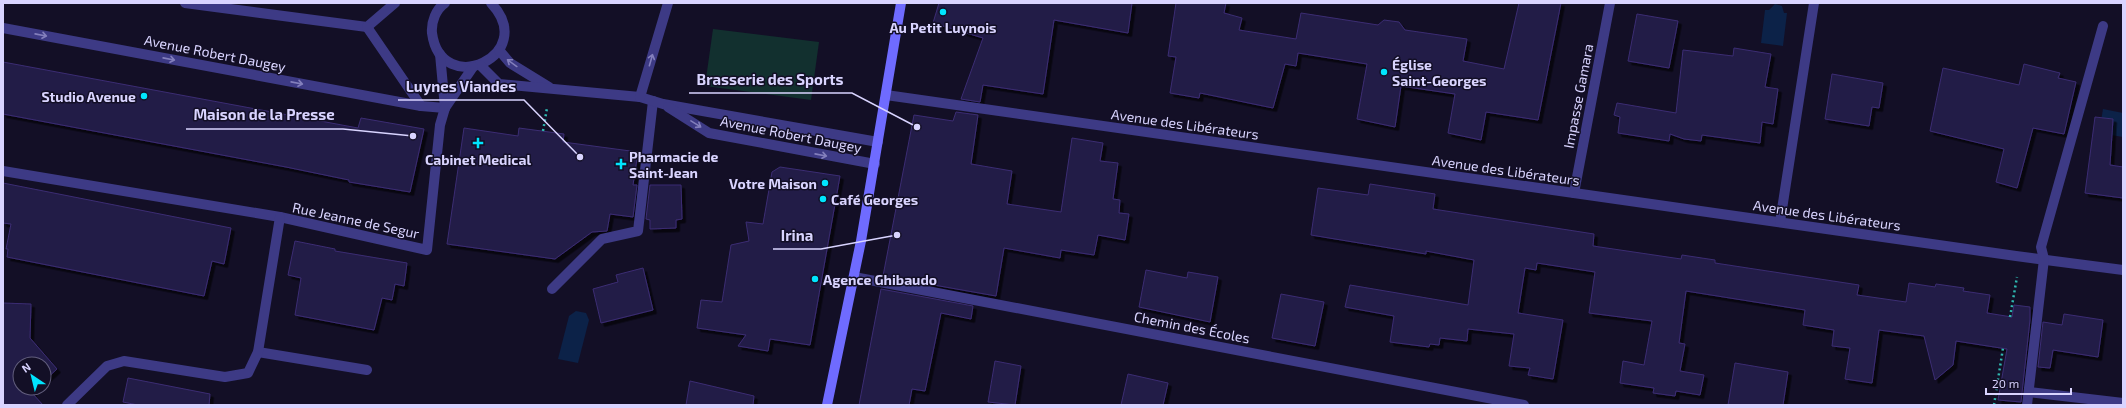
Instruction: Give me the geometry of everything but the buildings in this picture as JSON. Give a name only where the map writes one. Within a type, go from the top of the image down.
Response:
[{"type":"main road","points":[[827,405],[854,277],[875,164],[901,3]]},
{"type":"street","points":[[185,3],[367,27],[395,3]]},
{"type":"street","points":[[432,3],[434,16],[431,29],[433,42],[440,54],[449,62],[461,67],[477,66]]},
{"type":"street","points":[[434,16],[445,3]]},
{"type":"street","points":[[640,97],[668,3]]},
{"type":"street","name":"Impasse Gamara","points":[[1574,193],[1610,3]]},
{"type":"street","points":[[1780,222],[1814,3]]},
{"type":"street","points":[[496,5],[504,23],[504,37],[499,50]]},
{"type":"street","points":[[2027,405],[2044,259],[2041,247],[2104,26]]},
{"type":"street","points":[[367,27],[421,106]]},
{"type":"street","name":"Avenue Robert Daugey","points":[[3,28],[421,106],[445,108]]},
{"type":"street","name":"Avenue Robert Daugey","points":[[499,50],[510,62],[551,88]]},
{"type":"street","name":"Rue Jeanne de Segur","points":[[3,171],[280,217],[427,250],[440,125],[445,108],[477,66],[491,59],[499,50]]},
{"type":"street","name":"Rue Jeanne de Segur","points":[[440,54],[445,108]]},
{"type":"street","name":"Avenue Robert Daugey","points":[[477,66],[499,84],[640,97],[658,102],[878,142]]},
{"type":"street","name":"Avenue des Libérateurs","points":[[886,95],[2123,270]]},
{"type":"street","points":[[552,288],[602,239],[638,231],[658,102]]},
{"type":"street","name":"Avenue Robert Daugey","points":[[658,102],[709,133],[875,164]]},
{"type":"street","name":"Rue Jeanne de Segur","points":[[67,405],[106,366],[124,361],[225,377],[248,373],[258,352],[280,217]]},
{"type":"street","name":"Chemin des Écoles","points":[[854,277],[1524,405]]},
{"type":"street","points":[[258,352],[367,370]]},
{"type":"street","points":[[2028,392],[2123,403]]},
{"type":"path","points":[[2010,316],[2017,276]]},
{"type":"path","points":[[1994,405],[2003,348]]},
{"type":"green space","points":[[713,29],[819,42],[811,100],[705,86]]},
{"type":"water","points":[[1775,4],[1782,6],[1784,13],[1787,13],[1783,46],[1761,43],[1765,10],[1769,10]]},
{"type":"water","points":[[2103,109],[2123,113],[2123,137],[2099,133]]},
{"type":"water","points":[[576,311],[586,313],[589,320],[578,363],[558,359],[569,316]]},
{"type":"place","name":"Au Petit Luynois","points":[[943,12]]},
{"type":"place","name":"Église Saint-Georges","points":[[1384,72]]},
{"type":"place","name":"Studio Avenue","points":[[144,96]]},
{"type":"place","name":"Brasserie des Sports","points":[[917,127]]},
{"type":"place","name":"Maison de la Presse","points":[[413,136]]},
{"type":"place","name":"Cabinet Medical","points":[[478,143]]},
{"type":"place","name":"Luynes Viandes","points":[[580,157]]},
{"type":"place","name":"Pharmacie de Saint-Jean","points":[[621,164]]},
{"type":"place","name":"Votre Maison","points":[[825,183]]},
{"type":"place","name":"Café Georges","points":[[823,199]]},
{"type":"place","name":"Irina","points":[[897,235]]},
{"type":"place","name":"Agence Ghibaudo","points":[[815,279]]}]
